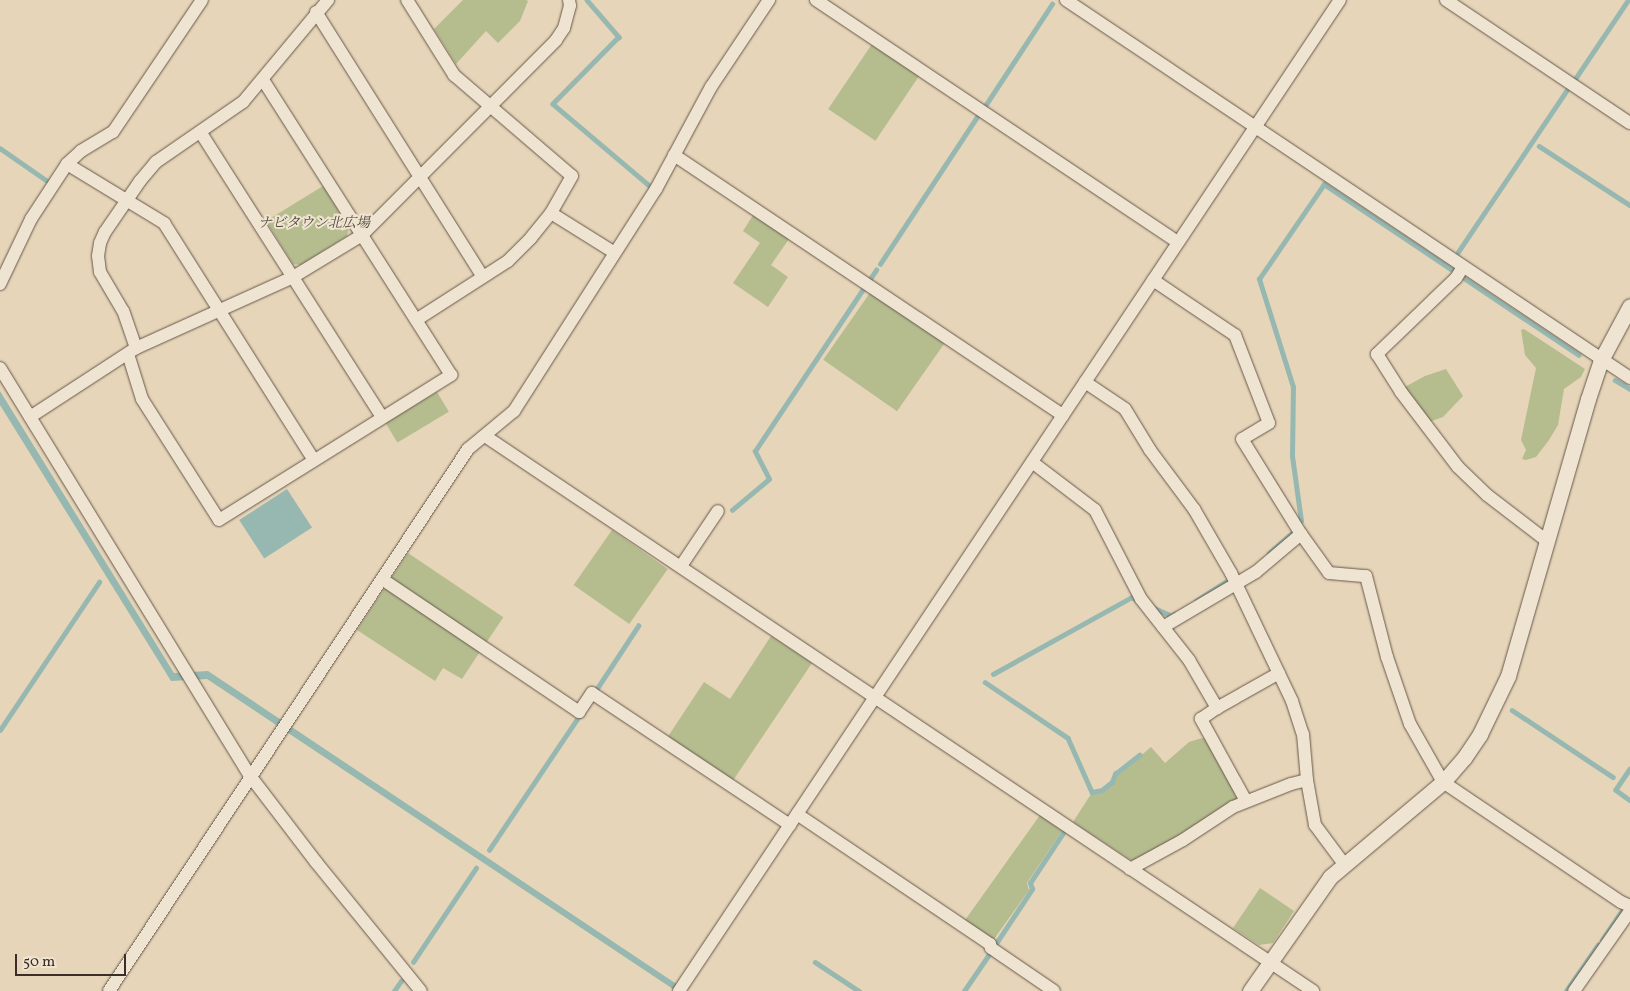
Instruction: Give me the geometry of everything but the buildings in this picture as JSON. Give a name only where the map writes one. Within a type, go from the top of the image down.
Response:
[{"type":"street","points":[[0,284],[31,219],[67,164],[81,151],[114,132],[202,0]]},
{"type":"street","points":[[263,80],[450,375],[219,520],[142,399],[123,311],[100,272],[98,256],[100,243],[126,200],[156,162],[202,133],[243,102],[263,80],[316,12],[328,0]]},
{"type":"street","points":[[408,0],[454,75],[572,176],[551,213],[531,238],[508,261],[416,320]]},
{"type":"street","points":[[30,417],[132,351],[293,277],[362,235],[556,40],[564,28],[570,6],[569,0]]},
{"type":"street","points":[[109,991],[468,449],[514,411],[615,253],[674,155],[711,87],[769,0]]},
{"type":"street","points":[[816,0],[1178,242]]},
{"type":"street","points":[[1066,0],[1630,378]]},
{"type":"street","points":[[681,988],[1340,0]]},
{"type":"street","points":[[1446,0],[1630,123]]},
{"type":"street","points":[[316,12],[483,277]]},
{"type":"street","points":[[202,133],[382,418]]},
{"type":"street","points":[[674,155],[1063,415]]},
{"type":"street","points":[[67,164],[164,223],[314,460]]},
{"type":"street","points":[[551,213],[615,253]]},
{"type":"street","points":[[1463,267],[1456,278],[1377,354],[1401,392],[1458,467],[1487,494],[1547,541]]},
{"type":"street","points":[[1153,280],[1235,335],[1269,423],[1242,439],[1300,534],[1329,573],[1366,576],[1387,657],[1411,726],[1443,782],[1621,902],[1630,906]]},
{"type":"street","points":[[1250,991],[1317,893],[1344,864],[1443,782],[1464,758],[1480,734],[1508,676],[1601,360],[1630,306]]},
{"type":"street","points":[[0,368],[251,777],[316,862],[421,991]]},
{"type":"street","points":[[1085,382],[1124,409],[1150,450],[1194,509],[1236,584],[1279,672],[1304,734],[1307,780],[1315,825],[1344,864]]},
{"type":"street","points":[[484,436],[681,566],[1313,991]]},
{"type":"street","points":[[1032,462],[1095,510],[1141,599],[1189,660],[1217,708]]},
{"type":"street","points":[[681,566],[718,511]]},
{"type":"street","points":[[1163,627],[1256,572],[1300,534]]},
{"type":"street","points":[[382,579],[579,712],[592,693],[990,944],[991,948],[1054,991]]},
{"type":"street","points":[[1246,801],[1201,719],[1279,672]]},
{"type":"street","points":[[1130,869],[1183,840],[1233,807],[1291,784],[1307,780]]},
{"type":"street","points":[[1574,991],[1630,911]]},
{"type":"green space","points":[[463,0],[528,1],[520,21],[498,43],[486,31],[456,64],[434,29]]},
{"type":"green space","points":[[874,41],[921,73],[875,141],[828,109]]},
{"type":"green space","name":"ナビタウン北広場","points":[[323,186],[349,227],[347,236],[301,265],[293,264],[266,221]]},
{"type":"green space","points":[[755,212],[791,236],[771,265],[788,277],[768,307],[733,283],[760,243],[743,231]]},
{"type":"green space","points":[[872,290],[946,342],[897,411],[823,360]]},
{"type":"green space","points":[[1524,329],[1585,369],[1581,377],[1564,389],[1558,425],[1549,440],[1536,457],[1526,460],[1522,459],[1526,450],[1521,440],[1536,368],[1525,355],[1521,330]]},
{"type":"green space","points":[[1446,369],[1463,396],[1443,417],[1429,422],[1403,388],[1425,376]]},
{"type":"green space","points":[[437,392],[449,412],[397,443],[386,423]]},
{"type":"green space","points":[[612,530],[668,569],[629,624],[574,585]]},
{"type":"green space","points":[[408,553],[503,617],[487,642],[391,578]]},
{"type":"green space","points":[[388,588],[481,650],[462,679],[443,668],[435,681],[357,630],[384,589]]},
{"type":"green space","points":[[771,636],[812,663],[732,782],[667,738],[704,682],[730,699]]},
{"type":"green space","points":[[1202,738],[1207,739],[1239,796],[1237,800],[1179,837],[1135,861],[1129,859],[1073,822],[1091,794],[1104,792],[1115,782],[1116,777],[1151,747],[1165,763],[1189,742]]},
{"type":"green space","points":[[1040,815],[1062,831],[1027,883],[1029,890],[992,942],[963,923]]},
{"type":"green space","points":[[1260,888],[1294,911],[1273,943],[1259,945],[1233,928]]},
{"type":"water","points":[[0,391],[174,673],[208,671],[687,991],[676,991],[207,679],[171,681],[0,405]]},
{"type":"water","points":[[287,489],[312,528],[264,559],[239,520]]},
{"type":"waterway","points":[[587,0],[619,37],[553,104],[649,185]]},
{"type":"waterway","points":[[1575,79],[1628,0]]},
{"type":"waterway","points":[[985,106],[1052,4]]},
{"type":"waterway","points":[[1458,252],[1567,90]]},
{"type":"waterway","points":[[880,264],[979,114]]},
{"type":"waterway","points":[[1539,146],[1630,205]]},
{"type":"waterway","points":[[0,148],[46,180]]},
{"type":"waterway","points":[[1301,521],[1292,456],[1293,387],[1259,279],[1324,184],[1451,269]]},
{"type":"waterway","points":[[870,279],[876,270]]},
{"type":"waterway","points":[[1464,278],[1579,355]]},
{"type":"waterway","points":[[732,510],[769,479],[755,451],[865,286]]},
{"type":"waterway","points":[[1615,380],[1630,389]]},
{"type":"waterway","points":[[1269,553],[1293,532]]},
{"type":"waterway","points":[[0,730],[99,582]]},
{"type":"waterway","points":[[1196,601],[1225,582]]},
{"type":"waterway","points":[[993,674],[1132,597],[1135,599]]},
{"type":"waterway","points":[[1152,607],[1172,616],[1174,614]]},
{"type":"waterway","points":[[596,690],[638,626]]},
{"type":"waterway","points":[[985,682],[1068,738],[1092,792],[1102,790],[1112,782],[1115,774],[1139,755]]},
{"type":"waterway","points":[[1512,710],[1613,777]]},
{"type":"waterway","points":[[489,850],[579,716]]},
{"type":"waterway","points":[[1630,769],[1616,790],[1630,800]]},
{"type":"waterway","points":[[995,945],[1032,889],[1030,883],[1063,833]]},
{"type":"waterway","points":[[413,962],[476,868]]},
{"type":"waterway","points":[[1602,940],[1623,909]]},
{"type":"waterway","points":[[1566,991],[1598,945]]},
{"type":"waterway","points":[[964,991],[990,953]]},
{"type":"waterway","points":[[815,962],[859,991]]},
{"type":"waterway","points":[[394,991],[401,981]]}]
